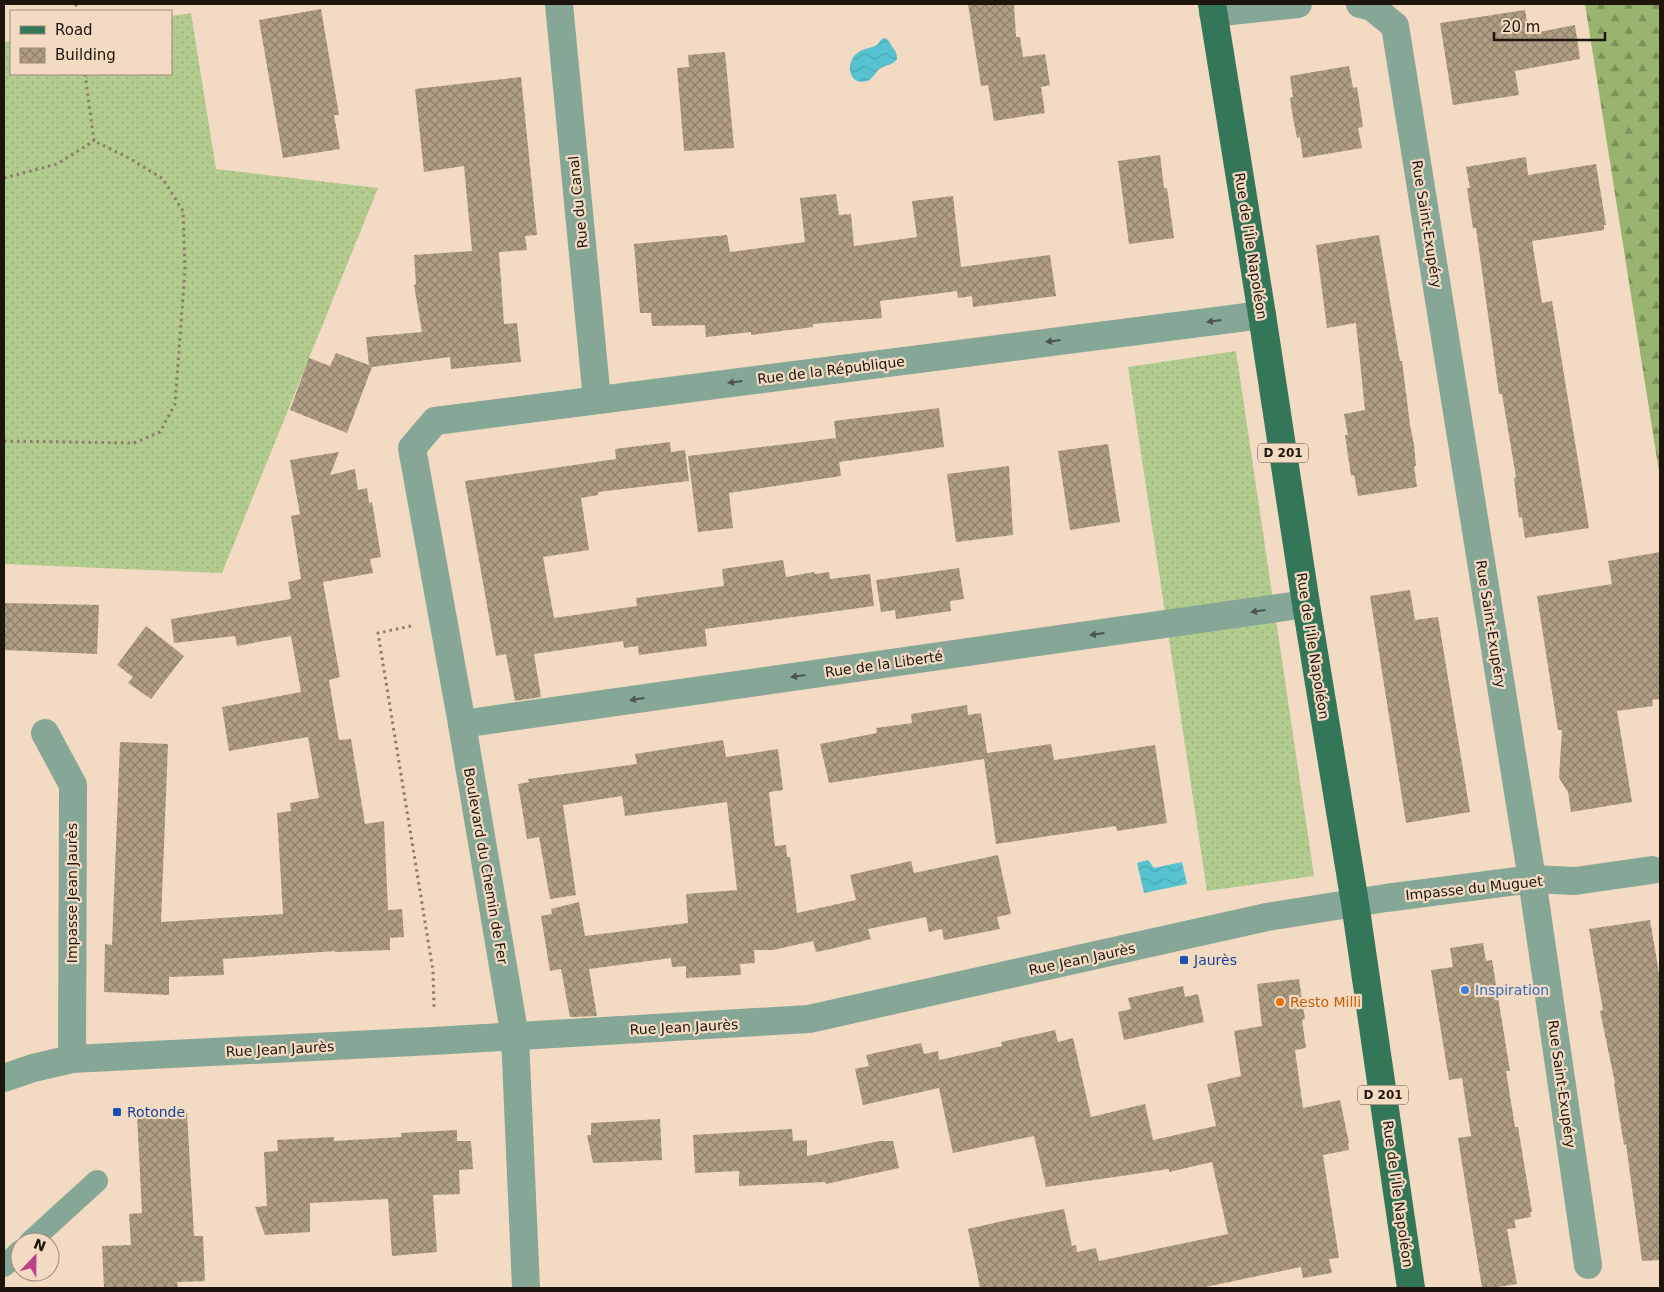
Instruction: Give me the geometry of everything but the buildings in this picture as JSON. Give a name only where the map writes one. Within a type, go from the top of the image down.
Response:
[{"type":"main road","name":"Rue de l'Île Napoléon","points":[[1213,8],[1306,604],[1355,903],[1411,1288]]},
{"type":"street","name":"Rue du Canal","points":[[559,4],[597,400]]},
{"type":"street","points":[[1213,8],[1298,4]]},
{"type":"street","name":"Rue Saint-Exupéry","points":[[1360,4],[1372,7],[1395,26],[1532,879],[1588,1265]]},
{"type":"street","name":"Rue de la République","points":[[412,448],[435,421],[1262,315]]},
{"type":"street","name":"Boulevard du Chemin de Fer","points":[[412,448],[462,724],[515,1037],[526,1288]]},
{"type":"street","name":"Rue de la Liberté","points":[[462,724],[1306,604]]},
{"type":"street","name":"Impasse Jean Jaurès","points":[[45,734],[73,785],[72,1059]]},
{"type":"street","name":"Impasse du Muguet","points":[[1355,903],[1532,879],[1575,881],[1652,870]]},
{"type":"street","name":"Rue Jean Jaurès","points":[[4,1078],[40,1066],[72,1059],[515,1037],[809,1019],[1267,917],[1355,903]]},
{"type":"lane","points":[[41,1232],[97,1180]]},
{"type":"path","points":[[85,75],[94,141]]},
{"type":"path","points":[[4,178],[57,164],[94,141]]},
{"type":"path","points":[[4,441],[134,443],[160,432],[175,404],[185,270],[183,211],[163,179],[129,158],[94,141]]},
{"type":"path","points":[[434,1015],[434,971],[378,633],[443,620]]},
{"type":"green space","points":[[1585,4],[1660,4],[1660,478]]},
{"type":"green space","points":[[191,13],[216,169],[378,188],[222,573],[4,564],[4,42],[10,41],[10,75],[172,75],[172,16]]},
{"type":"green space","points":[[1236,351],[1314,876],[1207,891],[1128,367]]},
{"type":"water","points":[[885,38],[895,51],[897,59],[893,63],[879,69],[869,80],[861,82],[856,80],[850,68],[853,58],[859,52],[876,46],[881,39]]},
{"type":"water","points":[[1148,860],[1154,868],[1182,862],[1187,884],[1144,893],[1137,863]]},
{"type":"place","name":"Jaurès","points":[[1184,960]]},
{"type":"place","name":"Inspiration","points":[[1465,990]]},
{"type":"place","name":"Resto Milli","points":[[1280,1002]]},
{"type":"place","name":"Rotonde","points":[[117,1112]]}]
